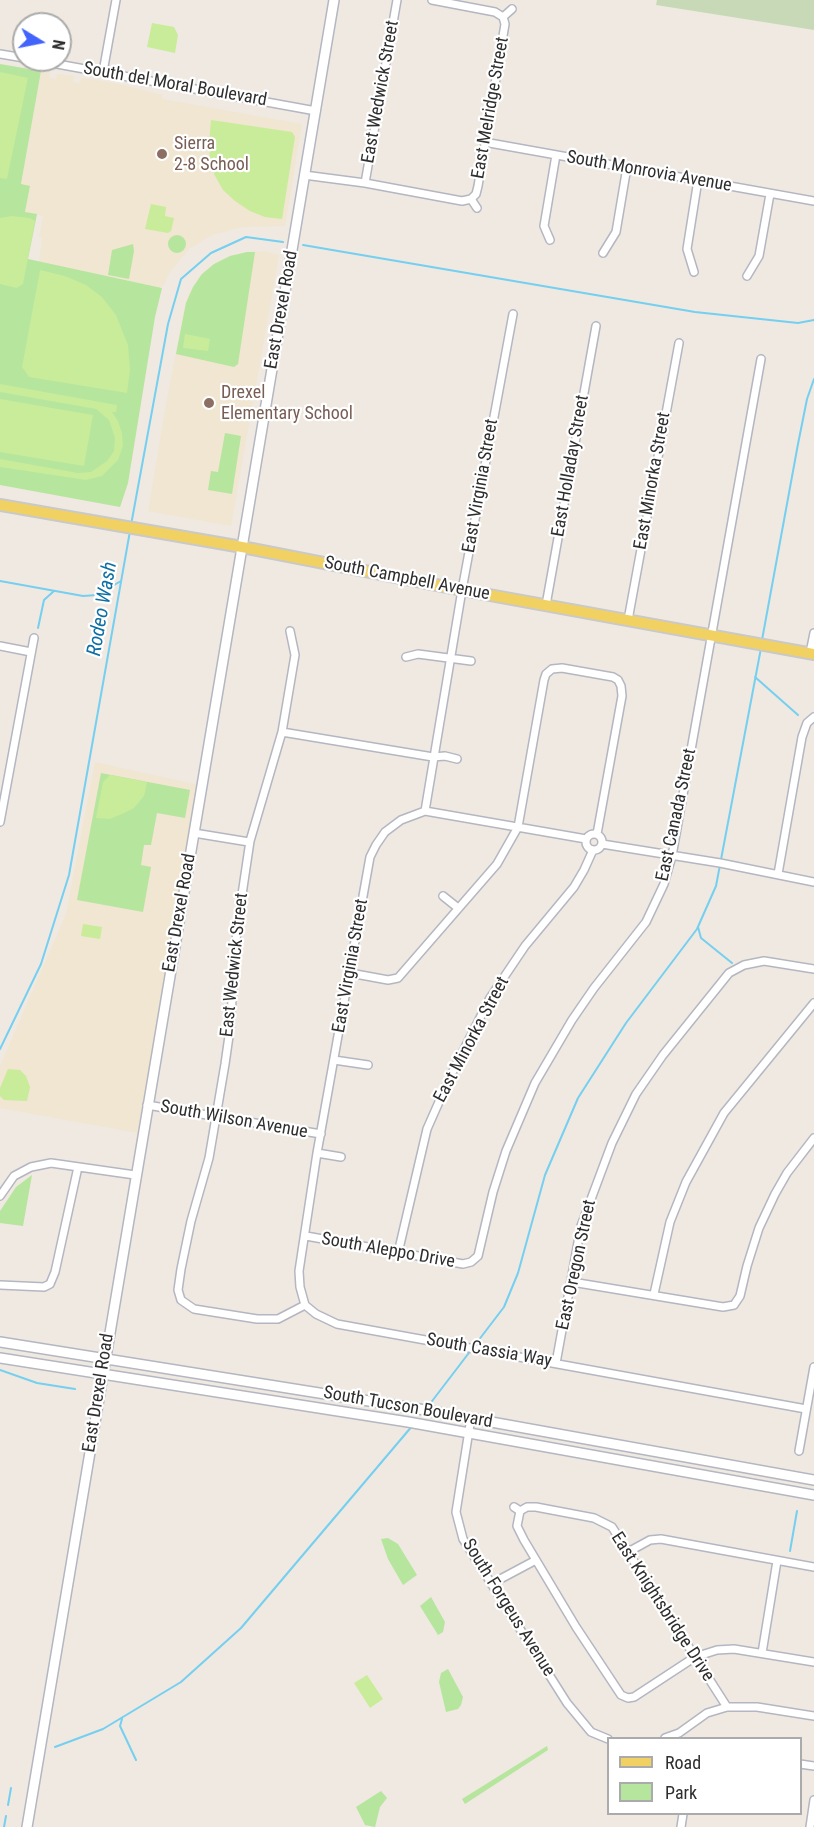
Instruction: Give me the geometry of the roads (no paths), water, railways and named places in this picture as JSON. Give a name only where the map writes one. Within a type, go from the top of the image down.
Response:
[{"type":"main road","name":"South Campbell Avenue","points":[[0,505],[242,547],[462,590],[812,653]]},
{"type":"street","points":[[103,72],[116,0]]},
{"type":"street","name":"East Drexel Road","points":[[27,1827],[334,0]]},
{"type":"street","name":"East Wedwick Street","points":[[365,183],[397,0]]},
{"type":"street","points":[[432,0],[495,12],[503,16],[512,9]]},
{"type":"street","name":"East Melridge Street","points":[[471,199],[477,190],[505,24],[503,16]]},
{"type":"street","name":"South del Moral Boulevard","points":[[72,67],[315,111]]},
{"type":"street","name":"South Monrovia Avenue","points":[[484,142],[814,201]]},
{"type":"street","points":[[550,240],[544,226],[556,155]]},
{"type":"street","points":[[603,253],[616,232],[627,167]]},
{"type":"street","points":[[304,175],[365,183],[462,201],[471,199],[477,208]]},
{"type":"street","points":[[694,272],[687,249],[698,180]]},
{"type":"street","points":[[747,276],[759,256],[770,194]]},
{"type":"street","name":"East Virginia Street","points":[[305,1305],[299,1271],[370,857],[385,832],[401,820],[425,811],[462,590],[513,314]]},
{"type":"street","name":"East Holladay Street","points":[[546,605],[596,326]]},
{"type":"street","name":"East Minorka Street","points":[[628,620],[679,343]]},
{"type":"street","name":"East Canada Street","points":[[473,1264],[480,1251],[493,1192],[506,1151],[535,1083],[572,1020],[594,988],[646,922],[664,884],[672,856],[761,359]]},
{"type":"street","name":"East Wedwick Street","points":[[290,631],[295,655],[282,732],[249,842],[235,948],[230,1029],[208,1158],[191,1221],[178,1290],[180,1302],[194,1309],[257,1319],[278,1319],[305,1305]]},
{"type":"street","points":[[812,653],[814,633]]},
{"type":"street","points":[[0,822],[34,638]]},
{"type":"street","points":[[0,646],[31,652]]},
{"type":"street","points":[[406,657],[418,654],[471,661]]},
{"type":"street","points":[[350,973],[399,980],[497,864],[518,826],[544,680],[546,674],[552,669],[562,668],[613,677],[621,686],[622,696],[597,834]]},
{"type":"street","points":[[778,874],[802,737],[809,718]]},
{"type":"street","points":[[282,732],[434,758],[445,756],[457,759]]},
{"type":"street","points":[[425,811],[586,839]]},
{"type":"street","points":[[194,833],[249,842]]},
{"type":"street","points":[[591,834],[597,834],[602,839],[602,844],[598,849],[593,850],[586,846],[586,839],[591,834]]},
{"type":"street","points":[[602,844],[814,882]]},
{"type":"street","name":"East Minorka Street","points":[[398,1253],[427,1129],[450,1077],[490,998],[525,946],[574,887],[593,850]]},
{"type":"street","points":[[443,896],[458,908]]},
{"type":"street","name":"East Oregon Street","points":[[556,1363],[581,1226],[612,1143],[636,1094],[663,1055],[729,973],[744,965],[764,961],[814,969]]},
{"type":"street","points":[[654,1294],[670,1222],[686,1182],[724,1113],[814,1003]]},
{"type":"street","points":[[334,1060],[368,1065]]},
{"type":"street","name":"South Wilson Avenue","points":[[147,1105],[321,1134]]},
{"type":"street","points":[[572,1282],[723,1307],[736,1305],[754,1244],[775,1194],[787,1173],[814,1138]]},
{"type":"street","points":[[318,1153],[341,1157]]},
{"type":"street","points":[[0,1197],[14,1176],[31,1167],[51,1163],[135,1175]]},
{"type":"street","points":[[0,1285],[52,1286],[78,1167]]},
{"type":"street","name":"South Aleppo Drive","points":[[306,1236],[455,1263],[473,1264]]},
{"type":"street","name":"South Cassia Way","points":[[305,1305],[316,1314],[337,1324],[806,1409]]},
{"type":"street","name":"South Tucson Boulevard","points":[[0,1342],[419,1409],[814,1480]]},
{"type":"street","name":"South Tucson Boulevard","points":[[0,1358],[102,1372],[468,1432],[814,1495]]},
{"type":"street","points":[[799,1451],[814,1367]]},
{"type":"street","name":"South Forgeus Avenue","points":[[471,1418],[456,1512],[463,1539],[567,1703],[591,1732],[607,1738]]},
{"type":"street","name":"East Knightsbridge Drive","points":[[536,1560],[518,1526],[517,1509],[531,1507],[594,1518],[612,1527],[727,1707]]},
{"type":"street","points":[[628,1552],[650,1540],[661,1539],[814,1567]]},
{"type":"street","points":[[491,1584],[536,1560],[576,1627],[621,1695],[628,1698],[634,1697],[695,1657],[717,1650],[734,1649],[814,1662]]},
{"type":"street","points":[[762,1653],[777,1561]]},
{"type":"street","points":[[680,1736],[707,1713],[727,1707],[757,1707],[814,1716]]},
{"type":"street","points":[[810,1827],[814,1800]]},
{"type":"waterway","name":"Rodeo Wash","points":[[131,525],[168,324],[181,279],[211,253],[246,237],[283,242]]},
{"type":"waterway","points":[[303,245],[695,312],[798,323],[814,320]]},
{"type":"waterway","points":[[762,640],[798,444],[807,399],[814,379]]},
{"type":"waterway","name":"Rodeo Wash","points":[[0,1049],[41,964],[69,875],[130,531]]},
{"type":"waterway","points":[[0,581],[83,596],[97,595],[121,581]]},
{"type":"waterway","points":[[38,628],[44,600],[54,591]]},
{"type":"waterway","points":[[426,1409],[504,1307],[518,1273],[545,1175],[578,1098],[626,1023],[697,929],[716,886],[761,648]]},
{"type":"waterway","points":[[755,677],[798,715]]},
{"type":"waterway","points":[[698,927],[701,938],[732,963]]},
{"type":"waterway","points":[[0,1370],[37,1383],[75,1389]]},
{"type":"waterway","points":[[55,1747],[103,1729],[181,1682],[241,1628],[413,1425]]},
{"type":"waterway","points":[[790,1551],[797,1511]]},
{"type":"waterway","points":[[122,1719],[120,1726],[136,1760]]},
{"type":"waterway","points":[[8,1805],[11,1788]]},
{"type":"waterway","points":[[4,1827],[6,1816]]},
{"type":"place","name":"Sierra 2-8 School","points":[[162,154]]},
{"type":"place","name":"Drexel Elementary School","points":[[209,403]]}]
